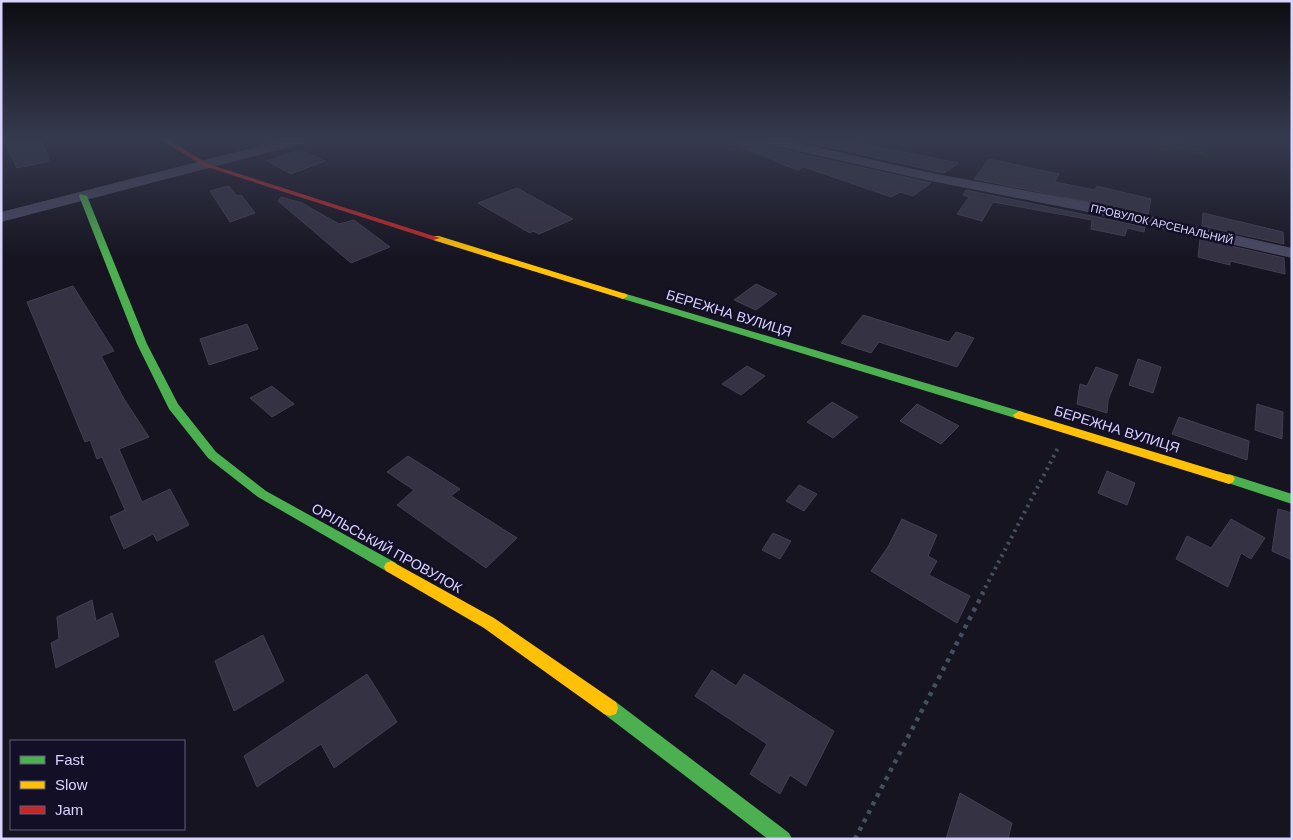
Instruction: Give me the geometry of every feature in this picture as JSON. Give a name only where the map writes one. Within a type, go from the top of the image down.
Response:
[{"type":"street","points":[[1,216],[150,179]]},
{"type":"street","name":"БЕРЕЖНА ВУЛИЦЯ","points":[[251,179],[720,326],[1292,499]]},
{"type":"street","name":"ПРОВУЛОК АРСЕНАЛЬНИЙ","points":[[943,179],[1088,207],[1292,253]]},
{"type":"street","name":"ОРІЛЬСЬКИЙ ПРОВУЛОК","points":[[83,196],[142,344],[169,397],[212,455],[262,494],[490,623],[636,726],[783,839]]},
{"type":"path","points":[[855,839],[1068,430]]},
{"type":"building","points":[[839,179],[914,179],[931,183],[913,196],[900,192],[891,197]]},
{"type":"building","points":[[975,179],[1056,179],[1055,182],[1095,190],[1097,186],[1151,199],[1148,214]]},
{"type":"building","points":[[229,186],[237,196],[241,195],[255,213],[230,222],[210,191]]},
{"type":"building","points":[[517,188],[573,219],[539,234],[533,231],[530,233],[478,203]]},
{"type":"building","points":[[966,190],[1145,227],[1144,232],[1127,228],[1125,236],[1091,229],[1092,220],[993,202],[982,221],[957,214],[969,197],[963,195]]},
{"type":"building","points":[[281,197],[302,203],[339,224],[354,220],[390,247],[351,263],[278,201]]},
{"type":"building","points":[[1203,213],[1283,232],[1284,244],[1202,226]]},
{"type":"building","points":[[1200,239],[1284,258],[1285,274],[1230,261],[1230,265],[1198,257]]},
{"type":"building","points":[[756,284],[777,294],[756,310],[734,300]]},
{"type":"building","points":[[73,286],[114,351],[101,356],[124,399],[149,437],[119,449],[142,502],[170,489],[189,525],[157,541],[153,534],[124,549],[110,517],[125,510],[102,457],[97,459],[90,440],[85,442],[27,302]]},
{"type":"building","points":[[863,315],[949,342],[956,332],[974,338],[957,367],[879,342],[871,353],[841,343]]},
{"type":"building","points":[[247,324],[258,349],[209,365],[200,339]]},
{"type":"building","points":[[1138,359],[1161,367],[1153,393],[1129,385]]},
{"type":"building","points":[[747,366],[765,376],[741,395],[722,384]]},
{"type":"building","points":[[1096,367],[1118,375],[1108,400],[1107,413],[1077,404],[1080,384],[1087,386]]},
{"type":"building","points":[[272,386],[294,404],[272,417],[250,398]]},
{"type":"building","points":[[832,402],[858,417],[833,438],[807,422]]},
{"type":"building","points":[[917,404],[959,426],[941,444],[900,421]]},
{"type":"building","points":[[1257,404],[1283,412],[1282,439],[1255,430]]},
{"type":"building","points":[[1179,417],[1249,441],[1247,460],[1172,434]]},
{"type":"building","points":[[408,456],[460,489],[451,496],[517,538],[486,568],[397,505],[414,490],[387,472]]},
{"type":"building","points":[[1107,471],[1135,483],[1127,505],[1098,493]]},
{"type":"building","points":[[799,485],[817,494],[804,511],[786,501]]},
{"type":"building","points":[[1278,509],[1292,513],[1292,560],[1272,551]]},
{"type":"building","points":[[902,519],[937,535],[928,556],[937,561],[929,575],[970,596],[957,623],[871,571],[888,547]]},
{"type":"building","points":[[1231,519],[1265,538],[1251,559],[1241,553],[1228,587],[1176,559],[1187,536],[1211,548]]},
{"type":"building","points":[[773,533],[791,541],[780,559],[762,550]]},
{"type":"building","points":[[92,600],[96,621],[112,613],[119,636],[56,668],[51,643],[59,639],[57,617]]},
{"type":"building","points":[[263,635],[284,681],[234,711],[215,661]]},
{"type":"building","points":[[712,670],[736,686],[744,674],[834,731],[806,786],[790,775],[780,794],[750,774],[767,744],[695,696]]},
{"type":"building","points":[[367,674],[397,722],[334,768],[321,744],[257,787],[244,756]]},
{"type":"building","points":[[960,793],[1012,823],[1008,839],[946,839]]},
{"type":"traffic: fast","points":[[83,196],[142,344],[173,406],[212,455],[262,494],[391,567]]},
{"type":"traffic: fast","points":[[623,296],[1019,415]]},
{"type":"traffic: fast","points":[[1229,479],[1292,499]]},
{"type":"traffic: fast","points":[[610,708],[783,839]]},
{"type":"traffic: slow","points":[[436,238],[623,296]]},
{"type":"traffic: slow","points":[[1019,415],[1229,479]]},
{"type":"traffic: slow","points":[[391,567],[489,623],[610,708]]},
{"type":"traffic: jam","points":[[251,179],[436,238]]}]
